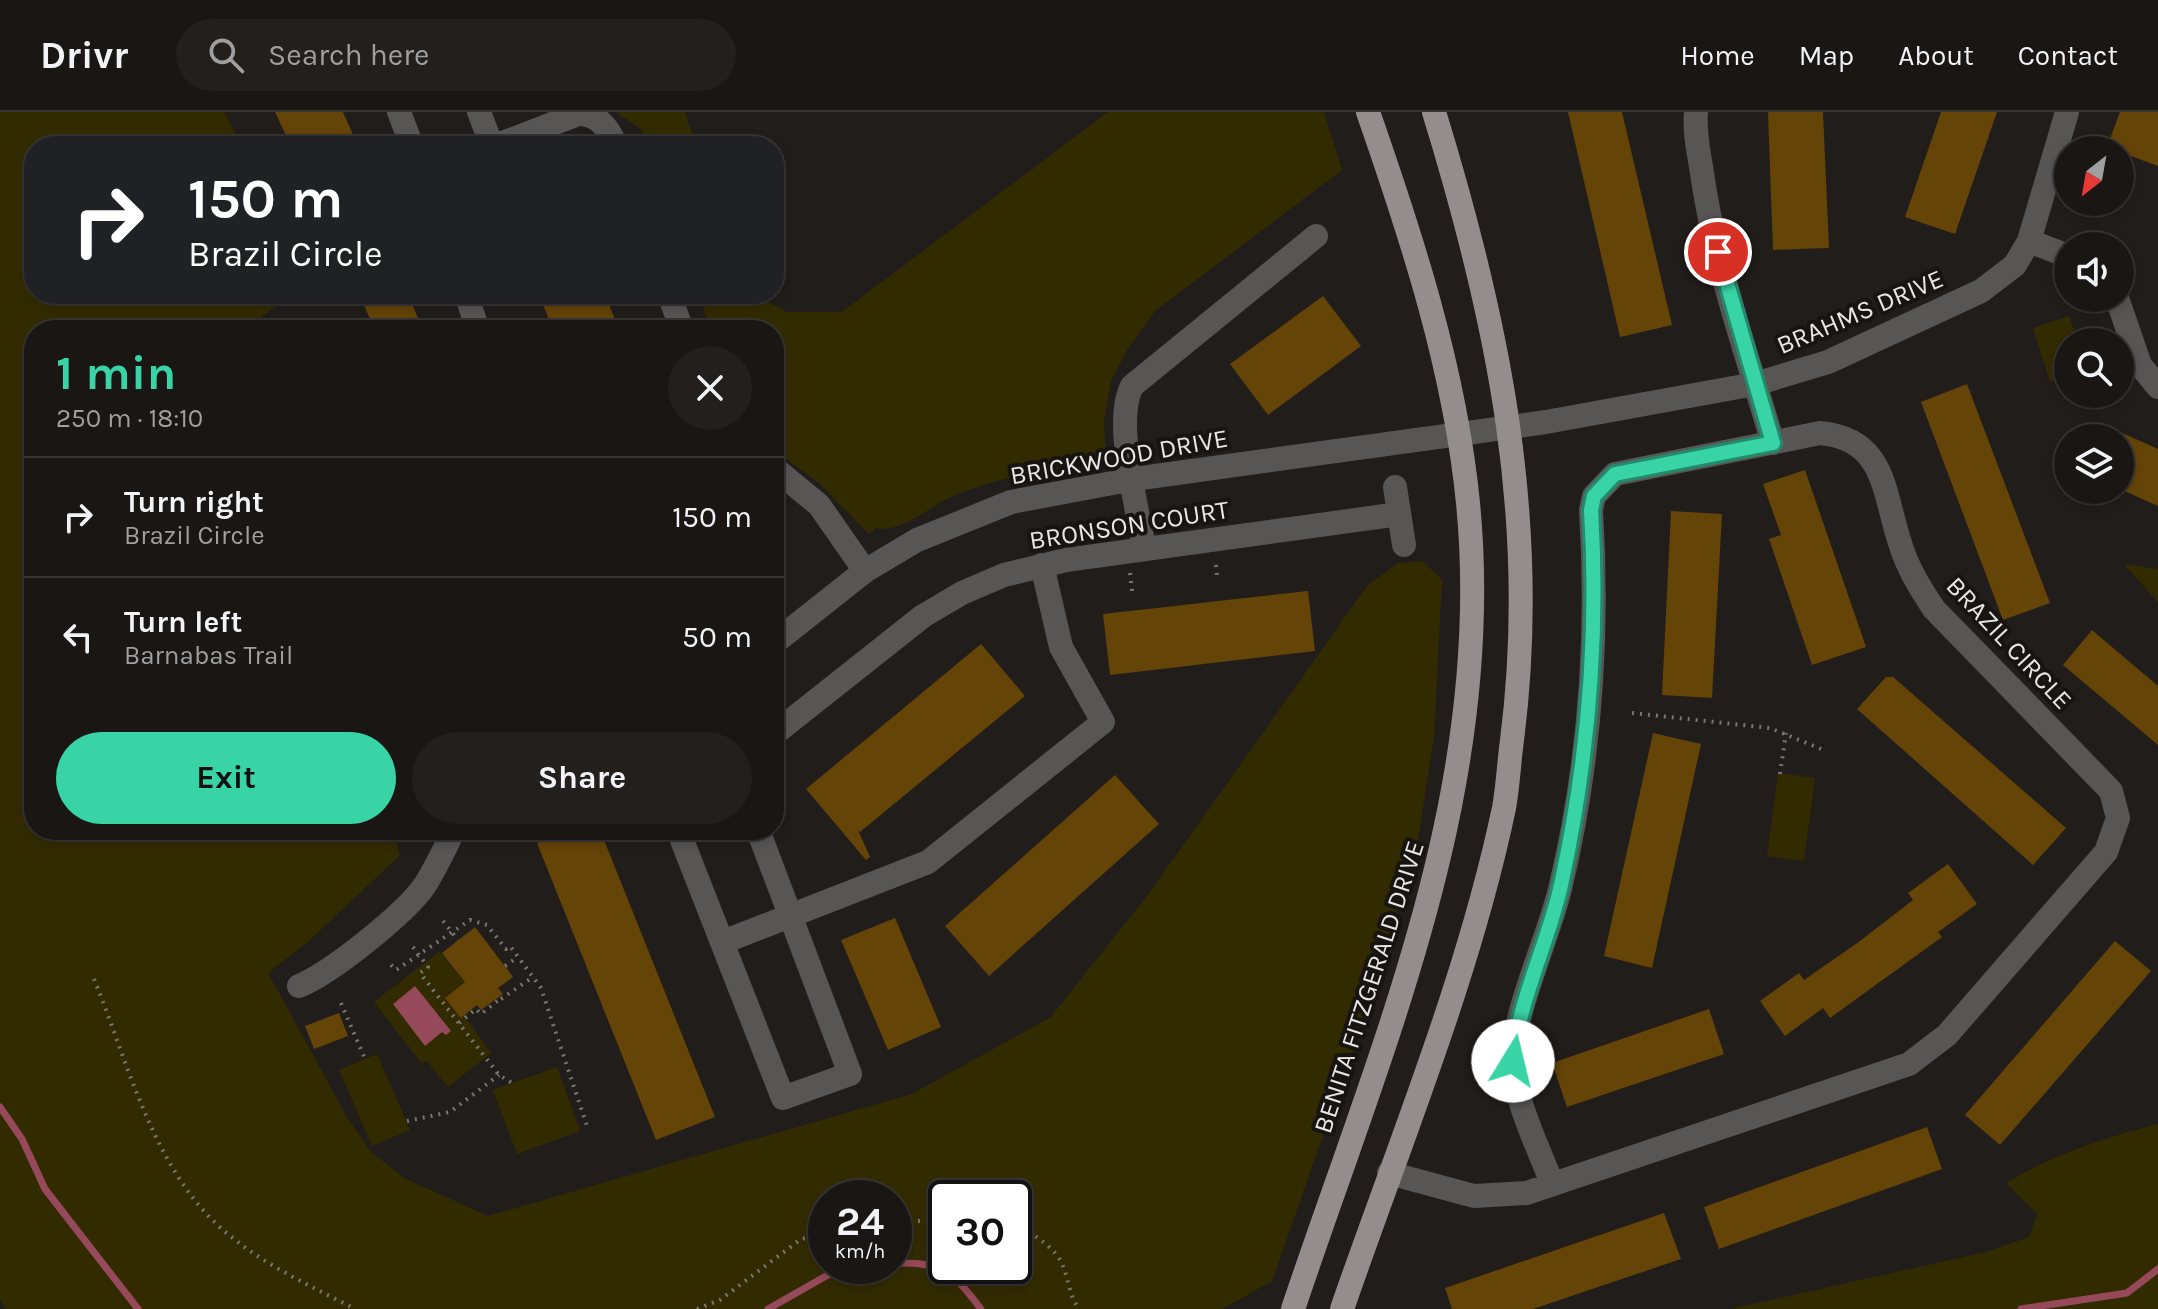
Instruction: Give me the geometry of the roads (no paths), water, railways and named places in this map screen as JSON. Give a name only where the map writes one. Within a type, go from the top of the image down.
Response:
[{"type":"main road","name":"BENITA FITZGERALD DRIVE","points":[[1293,1309],[1416,948],[1452,808],[1471,664],[1473,594],[1468,502],[1458,435],[1433,322],[1368,112]]},
{"type":"main road","points":[[1342,1309],[1451,994],[1504,805],[1520,684],[1522,587],[1510,427],[1494,329],[1468,223],[1434,112]]},
{"type":"street","points":[[399,112],[408,136]]},
{"type":"street","points":[[479,112],[489,136]]},
{"type":"street","points":[[1696,112],[1695,126],[1708,210],[1773,443]]},
{"type":"street","name":"BRAHMS DRIVE","points":[[1510,427],[1755,384],[1828,362],[1981,291],[2019,261],[2029,241],[2067,112]]},
{"type":"street","points":[[520,136],[578,114],[588,114],[606,127],[611,136]]},
{"type":"street","points":[[1144,549],[1126,426],[1125,404],[1132,386],[1316,236]]},
{"type":"street","points":[[2029,241],[2054,251]]},
{"type":"street","points":[[2122,312],[2140,365],[2158,387]]},
{"type":"street","name":"BRICKWOOD DRIVE","points":[[784,635],[865,571],[930,534],[1011,502],[1134,479],[1510,427]]},
{"type":"street","name":"BRAZIL CIRCLE","points":[[1389,1173],[1474,1196],[1527,1193],[1909,1064],[1932,1050],[2106,852],[2114,836],[2116,804],[2105,782],[1990,671],[1934,609],[1912,574],[1879,470],[1870,454],[1839,435],[1820,433],[1615,474],[1594,496],[1591,510],[1594,650],[1588,731],[1560,888],[1515,1033],[1513,1061],[1516,1083],[1552,1184]]},
{"type":"street","points":[[784,476],[819,505],[865,571]]},
{"type":"street","points":[[1395,487],[1404,545]]},
{"type":"street","name":"BRONSON COURT","points":[[784,726],[923,616],[962,593],[1042,565],[1399,514]]},
{"type":"street","points":[[723,942],[928,862],[1103,722],[1061,647],[1042,565]]},
{"type":"street","points":[[299,986],[321,975],[412,901],[430,876],[449,840]]},
{"type":"street","points":[[682,840],[783,1098],[850,1074],[762,840]]},
{"type":"waterway","points":[[0,1107],[22,1139],[45,1189],[138,1309]]},
{"type":"waterway","points":[[912,1263],[945,1271],[981,1309]]},
{"type":"waterway","points":[[2021,1309],[2127,1293],[2158,1269]]},
{"type":"waterway","points":[[768,1309],[812,1284]]}]
